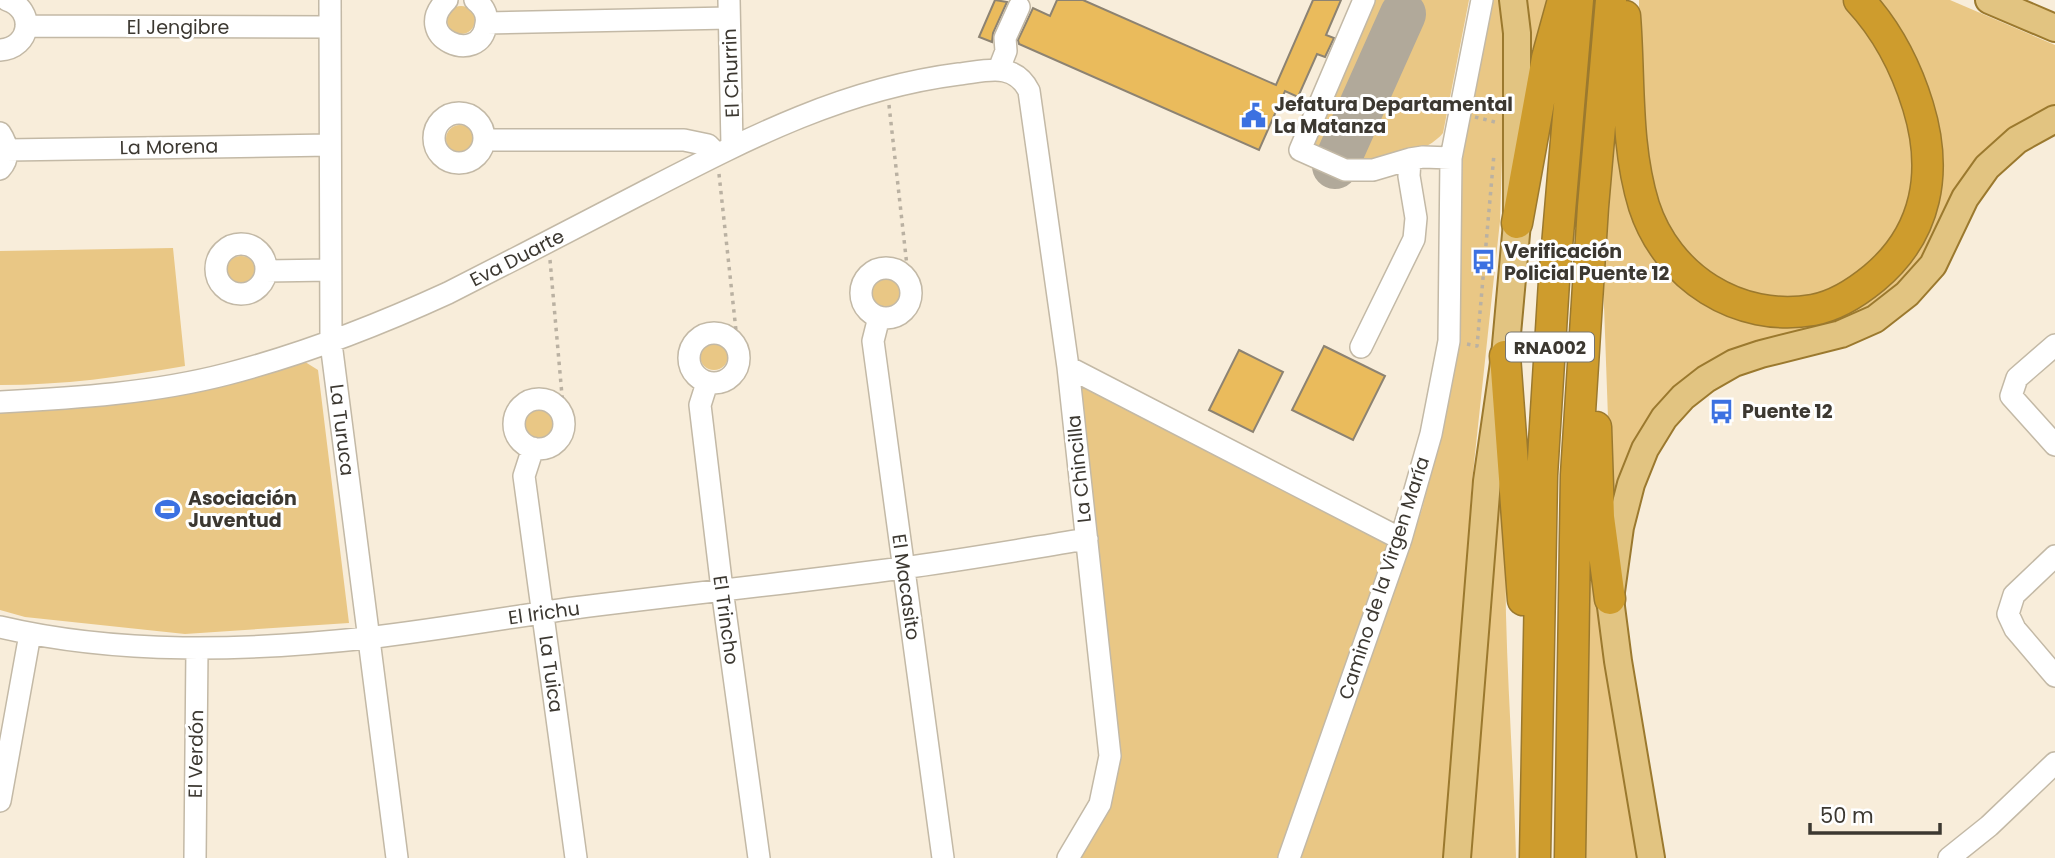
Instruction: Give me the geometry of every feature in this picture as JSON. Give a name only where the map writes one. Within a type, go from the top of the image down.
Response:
[{"type":"highway","points":[[1517,223],[1547,58],[1563,0]]},
{"type":"highway","name":"RNA002","points":[[1535,858],[1542,475],[1554,281],[1578,0]]},
{"type":"highway","name":"RNA002","points":[[1570,858],[1576,475],[1601,104],[1612,0]]},
{"type":"highway","points":[[1623,0],[1632,149],[1644,206],[1657,235],[1674,261],[1693,280],[1715,294],[1757,310],[1785,313],[1815,310],[1842,300],[1863,287],[1886,268],[1904,246],[1920,218],[1926,192],[1928,158],[1923,122],[1912,86],[1896,49],[1859,0]]},
{"type":"highway","points":[[1585,318],[1595,415],[1599,517],[1610,599]]},
{"type":"highway","points":[[1505,356],[1521,587],[1537,694]]},
{"type":"main road","points":[[1457,858],[1487,481],[1505,356],[1517,223],[1517,33],[1513,0]]},
{"type":"main road","points":[[1989,0],[2055,28]]},
{"type":"main road","points":[[1651,858],[1610,599],[1620,527],[1631,484],[1645,449],[1664,418],[1683,397],[1706,379],[1734,363],[1841,334],[1875,319],[1908,294],[1933,265],[1965,198],[1987,167],[2017,140],[2055,119]]},
{"type":"street","points":[[0,50],[13,47],[19,42],[26,26],[22,11],[7,0]]},
{"type":"street","name":"La Turuca","points":[[330,0],[331,343],[397,858]]},
{"type":"street","points":[[447,0],[437,13],[437,30],[448,43],[465,46],[473,44],[485,31],[487,23],[483,7],[475,0]]},
{"type":"street","points":[[1364,0],[1300,150],[1345,170],[1373,170],[1423,157],[1451,158]]},
{"type":"street","name":"Camino de la Virgen María","points":[[1289,858],[1401,539],[1431,434],[1449,341],[1451,158],[1482,0]]},
{"type":"street","points":[[1008,73],[1005,38],[1019,7]]},
{"type":"street","points":[[487,23],[729,9]]},
{"type":"street","name":"El Churrin","points":[[725,150],[729,9]]},
{"type":"street","name":"El Jengibre","points":[[26,26],[330,27]]},
{"type":"street","name":"Eva Duarte","points":[[0,402],[79,398],[143,390],[226,374],[331,343],[448,293],[725,150],[798,117],[887,87],[934,77],[1008,73]]},
{"type":"street","name":"La Chincilla","points":[[1008,73],[1029,91],[1068,367],[1110,756],[1100,804],[1068,858]]},
{"type":"street","points":[[485,140],[684,139],[725,150]]},
{"type":"street","name":"La Morena","points":[[3,151],[330,145]]},
{"type":"street","points":[[1361,347],[1415,239],[1416,218],[1409,176],[1410,159]]},
{"type":"street","points":[[881,267],[898,271],[909,284],[910,299],[907,306],[895,316],[879,317],[865,308],[861,300],[862,283],[866,276],[881,267]]},
{"type":"street","points":[[266,271],[330,270]]},
{"type":"street","name":"El Macasito","points":[[879,317],[873,341],[943,858]]},
{"type":"street","points":[[722,334],[732,340],[737,349],[739,360],[736,371],[729,379],[719,383],[707,383],[691,370],[689,350],[694,341],[702,335],[722,334]]},
{"type":"street","points":[[2055,345],[2017,378],[2011,396],[2055,445]]},
{"type":"street","points":[[1068,367],[1401,539]]},
{"type":"street","name":"El Trincho","points":[[707,383],[700,405],[759,858]]},
{"type":"street","points":[[540,398],[555,404],[564,418],[564,427],[556,442],[541,449],[525,445],[519,440],[513,424],[514,416],[524,403],[540,398]]},
{"type":"street","name":"La Tuica","points":[[533,448],[524,476],[576,858]]},
{"type":"street","name":"El Irichu","points":[[0,627],[30,634],[110,643],[197,649],[276,646],[368,638],[722,589],[903,568],[1087,539]]},
{"type":"street","points":[[2055,556],[2014,595],[2008,614],[2015,629],[2055,676]]},
{"type":"street","points":[[0,801],[30,634]]},
{"type":"street","name":"El Verdón","points":[[195,858],[197,649]]},
{"type":"street","points":[[1949,858],[1989,826],[2055,763]]},
{"type":"path","points":[[887,87],[909,284]]},
{"type":"path","points":[[1459,114],[1494,121],[1494,132]]},
{"type":"path","points":[[1449,341],[1477,346],[1494,143]]},
{"type":"path","points":[[725,150],[737,349]]},
{"type":"path","points":[[549,242],[564,418]]},
{"type":"shaded area","points":[[1369,0],[1469,0],[1443,133],[1413,153],[1386,161],[1361,164],[1336,159],[1313,148],[1310,137]]},
{"type":"shaded area","points":[[1492,0],[1501,0],[1506,35],[1500,221],[1472,482],[1446,858],[1300,858],[1422,509],[1440,438],[1459,343],[1461,159]]},
{"type":"shaded area","points":[[1524,0],[1548,0],[1535,49],[1532,49]]},
{"type":"shaded area","points":[[1639,0],[1845,0],[1904,88],[1917,186],[1898,239],[1837,291],[1785,304],[1719,288],[1663,232],[1639,147]]},
{"type":"shaded area","points":[[1872,0],[1950,0],[2055,45],[2055,110],[2048,112],[1904,285],[1870,311],[1701,369],[1618,503],[1611,502],[1603,278],[1606,208],[1614,131],[1618,129],[1690,285],[1844,308],[1936,191]]},
{"type":"shaded area","points":[[461,6],[471,10],[475,20],[471,30],[461,34],[451,30],[447,20],[451,10]]},
{"type":"shaded area","points":[[460,125],[470,129],[474,139],[470,149],[460,153],[450,149],[446,139],[450,129]]},
{"type":"shaded area","points":[[173,248],[185,366],[92,380],[0,385],[0,251]]},
{"type":"shaded area","points":[[241,256],[251,260],[255,270],[251,280],[241,284],[231,280],[227,270],[231,260]]},
{"type":"shaded area","points":[[886,275],[898,279],[902,291],[898,303],[886,307],[874,303],[870,291],[874,279]]},
{"type":"shaded area","points":[[714,342],[724,346],[728,356],[724,366],[714,370],[704,366],[700,356],[704,346]]},
{"type":"shaded area","name":"Asociación Juventud","points":[[302,360],[318,370],[349,623],[185,634],[25,617],[0,610],[0,408]]},
{"type":"shaded area","points":[[1084,387],[1385,539],[1387,550],[1277,858],[1078,858],[1108,807],[1080,390]]},
{"type":"shaded area","points":[[539,407],[551,411],[555,423],[551,435],[539,439],[527,435],[523,423],[527,411]]},
{"type":"shaded area","points":[[1500,502],[1506,542],[1507,645],[1516,858],[1467,858],[1495,529]]},
{"type":"shaded area","points":[[1587,505],[1640,858],[1581,858]]},
{"type":"building","points":[[995,0],[1007,2],[993,33],[992,42],[979,37]]},
{"type":"building","points":[[1057,0],[1083,0],[1276,85],[1313,0],[1341,0],[1326,35],[1334,38],[1325,57],[1317,54],[1298,97],[1285,91],[1259,150],[1019,44],[1018,40],[1033,8],[1050,16]]},
{"type":"building","points":[[1324,346],[1385,376],[1353,440],[1292,410]]},
{"type":"building","points":[[1239,350],[1283,372],[1253,432],[1209,410]]},
{"type":"taxiway","points":[[1335,166],[1403,14]]},
{"type":"place","name":"Jefatura Departamental La Matanza","points":[[1254,115]]},
{"type":"place","name":"Verificación Policial Puente 12","points":[[1484,262]]},
{"type":"place","name":"Puente 12","points":[[1722,411]]},
{"type":"place","name":"Asociación Juventud","points":[[168,509]]}]
